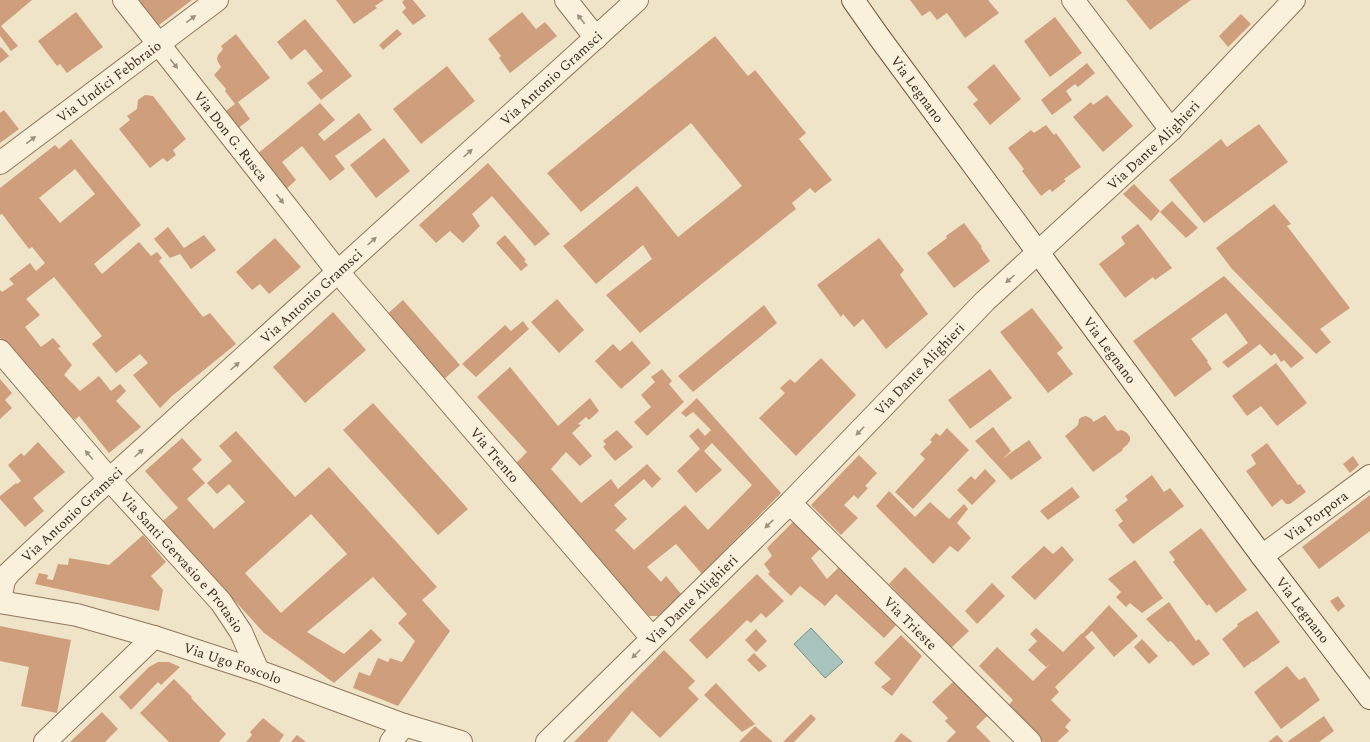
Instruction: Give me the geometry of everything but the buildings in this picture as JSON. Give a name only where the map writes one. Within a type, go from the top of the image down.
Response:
[{"type":"street","name":"Via Don G. Rusca","points":[[124,0],[338,272]]},
{"type":"street","name":"Via Undici Febbraio","points":[[0,163],[217,0]]},
{"type":"street","points":[[566,0],[596,38]]},
{"type":"street","name":"Via Antonio Gramsci","points":[[0,601],[4,580],[10,573],[637,0]]},
{"type":"street","name":"Via Legnano","points":[[853,0],[1262,556],[1370,698]]},
{"type":"street","points":[[1072,0],[1172,130]]},
{"type":"street","name":"Via Dante Alighieri","points":[[547,742],[790,504],[985,301],[1172,130],[1294,0]]},
{"type":"street","name":"Via Trento","points":[[338,272],[652,638]]},
{"type":"street","name":"Via Santi Gervasio e Protasio","points":[[0,351],[110,480],[221,602],[241,632],[258,671]]},
{"type":"street","name":"Via Porpora","points":[[1262,556],[1370,476]]},
{"type":"street","name":"Via Trieste","points":[[790,504],[1030,742]]},
{"type":"street","name":"Via Ugo Foscolo","points":[[0,601],[77,615],[154,637],[258,671],[404,725],[461,742]]},
{"type":"street","points":[[45,742],[154,637]]},
{"type":"street","points":[[390,742],[404,725]]},
{"type":"water","points":[[811,628],[843,662],[825,678],[794,644]]}]
